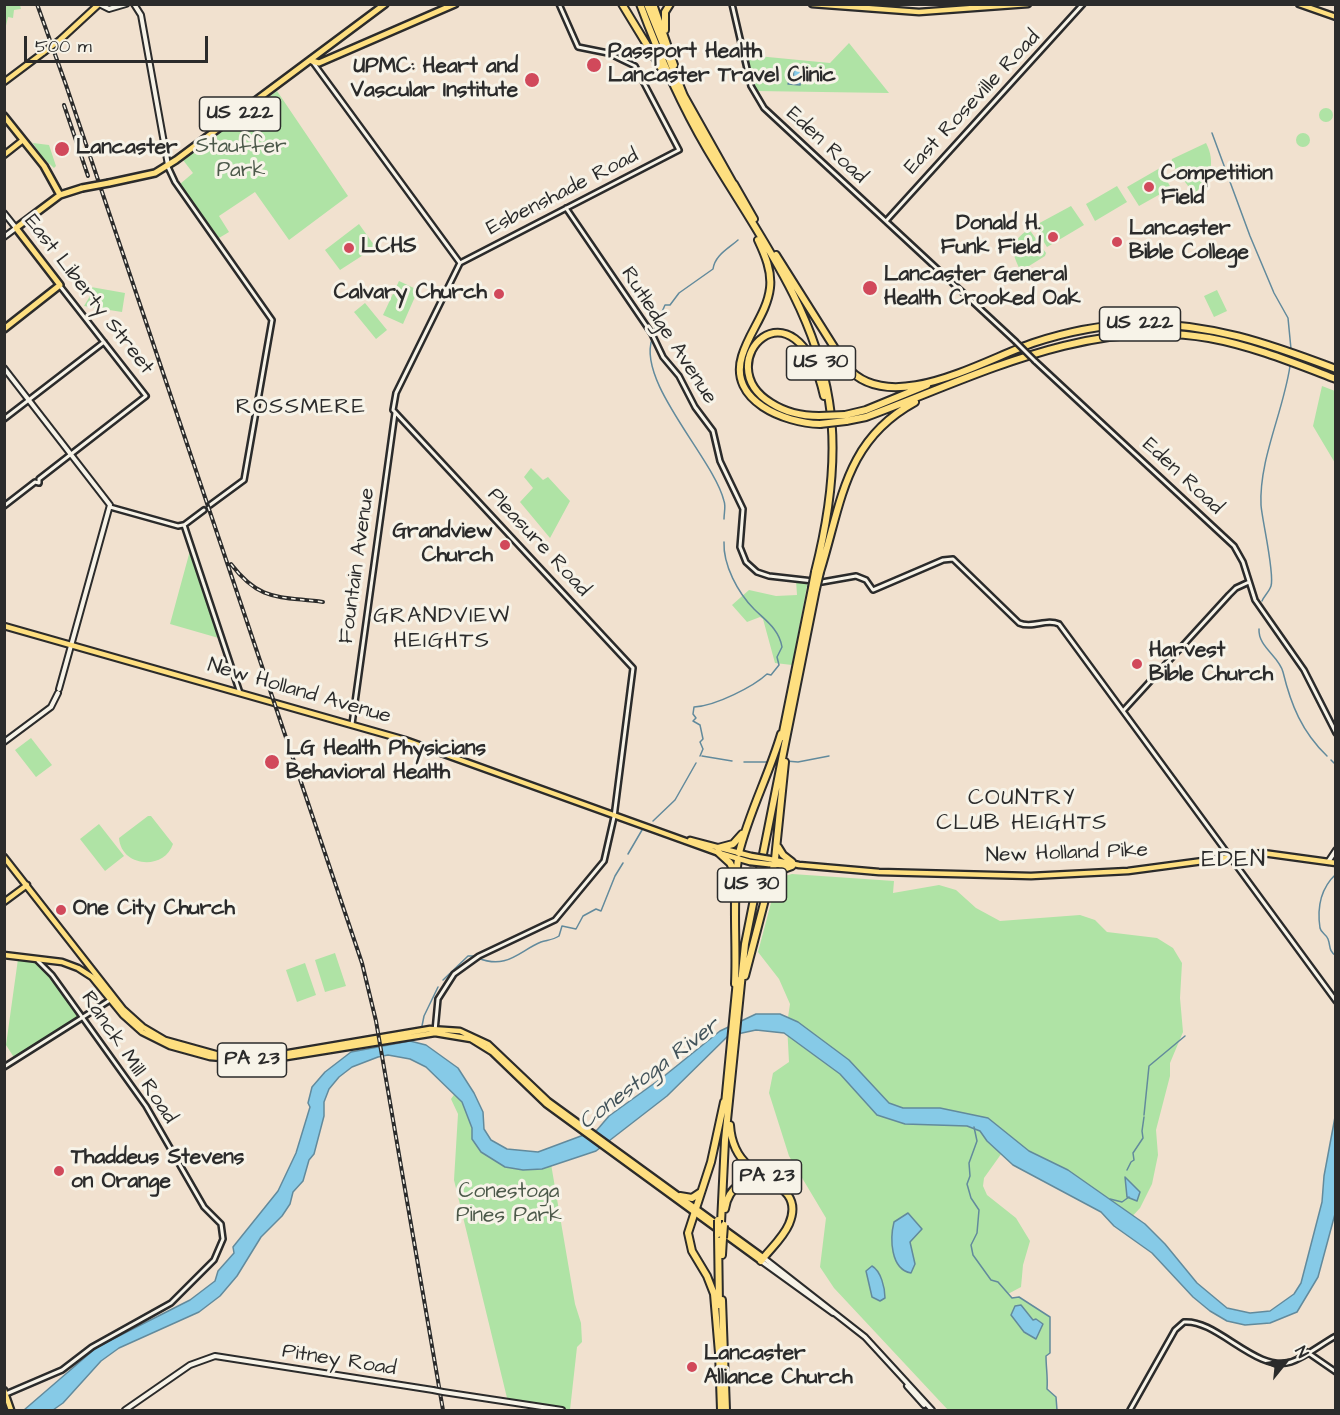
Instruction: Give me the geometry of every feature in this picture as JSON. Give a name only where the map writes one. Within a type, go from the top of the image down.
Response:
[{"type":"highway","name":"US 222","points":[[16,228],[60,195],[82,188],[139,178],[168,166],[312,61],[385,4]]},
{"type":"highway","name":"US 222","points":[[312,61],[319,63],[455,4]]},
{"type":"highway","name":"US 30","points":[[640,4],[684,107],[723,176],[788,281],[808,324],[829,401],[832,462],[817,572]]},
{"type":"highway","name":"US 30","points":[[647,4],[684,96],[800,297],[813,329],[832,402],[835,470],[797,684],[779,761],[750,916],[737,1006],[730,1075],[721,1222]]},
{"type":"highway","points":[[654,4],[672,60],[696,112],[756,222]]},
{"type":"highway","points":[[670,4],[664,22],[672,60]]},
{"type":"highway","points":[[622,5],[684,107]]},
{"type":"highway","points":[[333,45],[330,52],[335,56]]},
{"type":"highway","points":[[4,116],[44,165],[60,195]]},
{"type":"highway","name":"US 222","points":[[723,176],[760,243],[769,270],[770,287],[765,307],[741,356],[742,382],[754,399],[773,413],[795,421],[820,424],[845,418],[866,417],[1046,349],[1111,336],[1163,334],[1240,345],[1335,379]]},
{"type":"highway","name":"East Liberty Street","points":[[16,228],[60,285]]},
{"type":"highway","name":"US 222","points":[[776,255],[846,366],[859,378],[881,388],[894,389],[947,376],[1049,338],[1107,326],[1135,324],[1185,326],[1233,333],[1274,345],[1335,369]]},
{"type":"highway","points":[[4,329],[60,285]]},
{"type":"highway","points":[[832,462],[825,403],[812,359],[802,343],[790,334],[773,333],[760,338],[753,346],[748,364],[752,382],[758,392],[785,410],[819,416],[845,418],[947,376]]},
{"type":"highway","points":[[817,572],[849,474],[866,441],[883,424],[906,407],[992,369]]},
{"type":"highway","name":"US 30","points":[[779,761],[784,725],[814,588]]},
{"type":"highway","points":[[735,876],[730,863],[718,850],[735,843],[744,831],[779,761]]},
{"type":"highway","points":[[737,1006],[770,880],[771,862],[777,843],[779,761]]},
{"type":"highway","points":[[737,1006],[735,876],[744,831]]},
{"type":"highway","points":[[770,880],[779,871],[795,864],[783,855],[777,843]]},
{"type":"highway","name":"US 30","points":[[721,1410],[719,1353],[721,1222],[725,1095],[730,1075]]},
{"type":"highway","name":"PA 23","points":[[730,1089],[730,1127],[735,1149],[751,1168],[782,1187],[791,1205],[788,1227],[761,1258]]},
{"type":"highway","name":"PA 23","points":[[680,1196],[692,1198],[701,1192],[714,1153],[725,1095]]},
{"type":"highway","points":[[721,1222],[727,1201],[739,1185],[758,1179],[778,1187],[788,1202],[788,1219],[761,1258]]},
{"type":"highway","points":[[701,1192],[688,1230],[690,1243],[714,1294],[719,1353]]},
{"type":"highway","name":"US 30","points":[[721,1236],[726,1410]]},
{"type":"main road","points":[[4,82],[60,40],[99,4],[109,9],[126,4]]},
{"type":"main road","points":[[134,4],[141,15],[168,166]]},
{"type":"main road","points":[[812,4],[919,12],[1028,4]]},
{"type":"main road","points":[[1299,4],[1335,17]]},
{"type":"main road","points":[[4,155],[23,140]]},
{"type":"main road","name":"East Liberty Street","points":[[4,213],[16,228]]},
{"type":"main road","points":[[4,237],[16,228]]},
{"type":"main road","points":[[4,368],[110,507],[58,691],[51,707],[4,742]]},
{"type":"main road","name":"New Holland Avenue","points":[[4,626],[418,744],[614,814]]},
{"type":"main road","name":"New Holland Pike","points":[[614,814],[751,859],[888,873],[1042,876],[1128,871],[1229,856],[1277,853],[1335,863]]},
{"type":"main road","points":[[1328,861],[1335,850]]},
{"type":"main road","name":"PA 23","points":[[4,857],[133,1025],[154,1039],[192,1053],[228,1059],[283,1058],[435,1031],[459,1035],[482,1045],[530,1090],[694,1210]]},
{"type":"main road","points":[[4,902],[27,885]]},
{"type":"main road","name":"PA 23","points":[[4,955],[66,963],[87,973],[112,998]]},
{"type":"main road","name":"PA 23","points":[[639,1169],[680,1196]]},
{"type":"main road","points":[[680,1196],[694,1210],[848,1325],[930,1410]]},
{"type":"main road","name":"Pitney Road","points":[[125,1410],[190,1365],[215,1356],[562,1410]]},
{"type":"main road","points":[[5,1392],[11,1410]]},
{"type":"street","name":"Esbenshade Road","points":[[460,263],[679,150],[638,70],[608,53],[578,47],[559,4]]},
{"type":"street","name":"Eden Road","points":[[732,4],[751,86],[761,105],[1232,543],[1244,562],[1258,604],[1304,670],[1335,733]]},
{"type":"street","name":"East Roseville Road","points":[[885,221],[1083,4]]},
{"type":"street","points":[[312,61],[460,263],[396,393],[393,403],[395,413]]},
{"type":"street","points":[[168,166],[175,182],[272,320],[245,475],[240,484],[210,505]]},
{"type":"street","name":"Rutledge Avenue","points":[[566,208],[652,333],[663,357],[679,376],[695,407],[713,431],[720,461],[743,513],[741,551],[754,570],[769,576],[822,582],[856,576],[866,580],[873,590],[943,560],[953,559],[1012,617],[1028,626],[1052,621],[1060,625],[1123,712]]},
{"type":"street","name":"East Liberty Street","points":[[60,285],[146,396],[71,454]]},
{"type":"street","points":[[4,419],[104,342]]},
{"type":"street","name":"Fountain Avenue","points":[[352,724],[395,413]]},
{"type":"street","name":"Pleasure Road","points":[[395,413],[632,666],[614,814],[604,861],[558,917],[550,923],[479,956],[457,971],[440,995],[435,1031]]},
{"type":"street","points":[[4,506],[35,482],[39,483],[39,479],[71,454]]},
{"type":"street","points":[[110,507],[178,526],[184,525],[204,510]]},
{"type":"street","points":[[184,525],[240,693]]},
{"type":"street","points":[[1249,582],[1236,588],[1229,595],[1123,712],[1335,1001]]},
{"type":"street","name":"Ranck Mill Road","points":[[5,1392],[62,1370],[92,1347],[171,1303],[210,1265],[223,1239],[220,1224],[204,1207],[146,1106],[52,975],[37,960]]},
{"type":"street","points":[[4,1067],[112,998]]},
{"type":"street","points":[[1130,1410],[1175,1330],[1184,1322],[1199,1325],[1273,1362],[1292,1361],[1335,1336]]},
{"type":"street","points":[[1307,1352],[1335,1372]]},
{"type":"green space","points":[[4,5],[20,5],[21,9],[14,10],[13,18],[8,17],[5,30]]},
{"type":"green space","points":[[849,43],[889,93],[756,91],[747,55],[830,63]]},
{"type":"green space","name":"Stauffer Park","points":[[277,91],[348,196],[289,240],[255,192],[219,216],[229,232],[219,238],[180,184],[193,173],[183,160]]},
{"type":"green space","points":[[1323,108],[1329,108],[1333,115],[1329,122],[1323,122],[1319,118],[1319,112]]},
{"type":"green space","points":[[1300,133],[1306,133],[1310,140],[1306,147],[1300,147],[1296,143],[1296,137]]},
{"type":"green space","points":[[30,139],[33,143],[49,145],[56,166],[54,168],[43,158]]},
{"type":"green space","points":[[1206,143],[1211,157],[1210,170],[1194,194],[1171,163],[1172,159]]},
{"type":"green space","name":"Competition Field","points":[[1160,168],[1171,188],[1139,206],[1127,187]]},
{"type":"green space","points":[[1117,186],[1127,202],[1095,221],[1086,204]]},
{"type":"green space","name":"Donald H. Funk Field","points":[[1071,206],[1084,225],[1047,247],[1034,226]]},
{"type":"green space","name":"LCHS","points":[[359,224],[374,245],[371,250],[340,270],[325,250]]},
{"type":"green space","points":[[1029,229],[1046,253],[1045,256],[1021,271],[1015,258],[1014,247],[1018,238]]},
{"type":"green space","points":[[399,281],[418,290],[403,324],[383,315]]},
{"type":"green space","points":[[91,287],[125,293],[122,312],[84,306],[90,296]]},
{"type":"green space","points":[[1217,290],[1227,311],[1214,317],[1204,296]]},
{"type":"green space","points":[[365,303],[387,330],[376,339],[354,312]]},
{"type":"green space","points":[[1322,386],[1335,391],[1335,463],[1313,426]]},
{"type":"green space","points":[[531,468],[543,480],[548,477],[570,501],[550,538],[520,502],[533,488],[524,477]]},
{"type":"green space","points":[[191,547],[222,639],[170,624]]},
{"type":"green space","points":[[796,580],[808,581],[792,665],[775,663],[763,619],[760,617],[747,622],[732,605],[749,590],[776,596],[797,595]]},
{"type":"green space","points":[[31,738],[52,765],[36,777],[15,750]]},
{"type":"green space","points":[[151,816],[173,844],[161,859],[143,862],[127,855],[119,838]]},
{"type":"green space","points":[[99,824],[124,856],[105,871],[80,839]]},
{"type":"green space","points":[[792,874],[894,881],[893,893],[939,885],[956,890],[976,908],[1000,921],[1080,915],[1095,920],[1107,932],[1157,938],[1173,948],[1182,963],[1180,998],[1183,1032],[1170,1063],[1170,1076],[1156,1130],[1158,1155],[1152,1184],[1140,1208],[1128,1221],[1009,1143],[984,1178],[983,1186],[987,1195],[1016,1218],[1030,1241],[1023,1265],[1021,1287],[1008,1294],[1012,1298],[1019,1297],[1050,1317],[1050,1353],[1046,1356],[1047,1389],[1056,1397],[1057,1410],[948,1410],[834,1288],[820,1267],[826,1218],[789,1156],[769,1093],[773,1073],[789,1062],[787,1024],[790,1004],[779,979],[758,952],[776,884],[781,877]]},
{"type":"green space","points":[[335,953],[346,986],[325,992],[315,960]]},
{"type":"green space","points":[[18,959],[37,962],[44,967],[80,1018],[15,1059],[6,1045]]},
{"type":"green space","points":[[305,963],[316,995],[297,1002],[286,970]]},
{"type":"green space","name":"Conestoga Pines Park","points":[[460,1086],[495,1151],[551,1164],[575,1304],[581,1323],[582,1342],[577,1347],[570,1410],[508,1402],[454,1180],[458,1114],[451,1099]]},
{"type":"water","points":[[794,66],[802,66],[800,85],[788,84],[789,81],[793,81]]},
{"type":"water","points":[[756,1014],[780,1014],[798,1022],[849,1060],[889,1103],[903,1108],[940,1108],[988,1118],[1029,1151],[1068,1170],[1145,1224],[1197,1283],[1227,1308],[1250,1313],[1270,1311],[1294,1294],[1301,1283],[1322,1202],[1324,1176],[1335,1117],[1335,1214],[1318,1277],[1297,1312],[1270,1323],[1245,1325],[1227,1321],[1193,1297],[1152,1253],[1114,1226],[1101,1212],[1013,1165],[987,1141],[980,1131],[967,1126],[905,1124],[877,1115],[840,1074],[784,1033],[756,1030],[728,1036],[667,1096],[596,1151],[542,1169],[523,1170],[505,1167],[481,1152],[472,1139],[472,1128],[462,1102],[426,1067],[410,1059],[388,1055],[352,1067],[329,1089],[324,1102],[324,1116],[314,1154],[309,1160],[303,1181],[293,1192],[290,1204],[282,1216],[261,1237],[237,1276],[220,1296],[199,1312],[119,1348],[101,1361],[63,1403],[53,1410],[24,1410],[97,1347],[190,1300],[215,1281],[218,1271],[234,1253],[233,1247],[278,1191],[296,1153],[310,1107],[308,1103],[312,1087],[325,1072],[351,1052],[410,1041],[426,1045],[458,1068],[483,1112],[484,1129],[491,1140],[507,1149],[538,1152],[597,1130],[609,1116],[663,1077],[720,1031]]},
{"type":"water","points":[[1125,1177],[1140,1192],[1137,1201],[1127,1197]]},
{"type":"water","points":[[908,1213],[922,1229],[910,1242],[915,1264],[911,1273],[899,1266],[892,1244],[894,1222]]},
{"type":"water","points":[[872,1266],[878,1272],[883,1285],[885,1298],[880,1301],[872,1297],[866,1271]]},
{"type":"water","points":[[1021,1305],[1033,1320],[1036,1319],[1043,1324],[1036,1339],[1024,1332],[1011,1315],[1015,1306]]},
{"type":"waterway","points":[[1212,133],[1250,236],[1274,293],[1288,318],[1291,349]]},
{"type":"waterway","points":[[654,330],[665,305],[670,305],[679,293],[713,269],[719,256],[738,240]]},
{"type":"waterway","points":[[652,339],[650,357],[656,377],[666,399],[717,484],[725,503],[724,519]]},
{"type":"waterway","points":[[1262,601],[1272,580],[1261,505],[1261,488],[1267,453],[1290,366]]},
{"type":"waterway","points":[[700,756],[703,749],[700,742],[703,739],[700,725],[693,721],[696,718],[693,714],[694,707],[723,699],[767,674],[771,675],[779,665],[777,657],[782,647],[775,630],[754,609],[737,587],[726,560],[724,542]]},
{"type":"waterway","points":[[1259,629],[1262,641],[1281,666],[1290,696],[1304,728],[1327,756]]},
{"type":"waterway","points":[[702,756],[732,761]]},
{"type":"waterway","points":[[786,761],[798,762],[829,756]]},
{"type":"waterway","points":[[1331,760],[1336,765]]},
{"type":"waterway","points":[[744,762],[769,762]]},
{"type":"waterway","points":[[653,821],[675,800],[696,763]]},
{"type":"waterway","points":[[628,854],[642,830]]},
{"type":"waterway","points":[[478,958],[488,961],[505,961],[541,942],[559,936],[562,926],[576,929],[583,916],[596,909],[601,911],[615,876],[623,863]]},
{"type":"waterway","points":[[1336,874],[1324,892],[1319,913],[1321,930],[1336,956]]},
{"type":"waterway","points":[[443,980],[468,956],[476,956]]},
{"type":"waterway","points":[[422,1026],[424,1016],[438,987]]},
{"type":"waterway","points":[[1144,1115],[1149,1066],[1185,1036]]},
{"type":"waterway","points":[[1127,1170],[1134,1160],[1133,1153],[1143,1138],[1144,1117]]},
{"type":"waterway","points":[[974,1127],[977,1141],[969,1163],[970,1176],[967,1184],[971,1198],[979,1210],[977,1233],[971,1245],[973,1255],[991,1280],[998,1282],[1012,1298],[1019,1297],[1050,1317],[1050,1353],[1046,1356],[1047,1389],[1056,1397],[1057,1410]]},
{"type":"waterway","points":[[1110,1199],[1122,1202],[1129,1197]]},
{"type":"railway","points":[[37,4],[362,963],[376,1021],[443,1410]]},
{"type":"railway","points":[[64,105],[88,176]]},
{"type":"railway","points":[[231,564],[241,576],[261,591],[282,597],[323,602]]},
{"type":"place","name":"Passport Health Lancaster Travel Clinic","points":[[594,65]]},
{"type":"place","name":"UPMC: Heart and Vascular Institute","points":[[532,80]]},
{"type":"place","name":"Lancaster","points":[[62,149]]},
{"type":"place","name":"Competition Field","points":[[1149,187]]},
{"type":"place","name":"Donald H. Funk Field","points":[[1053,237]]},
{"type":"place","name":"Lancaster Bible College","points":[[1117,242]]},
{"type":"place","name":"LCHS","points":[[349,248]]},
{"type":"place","name":"Lancaster General Health Crooked Oak","points":[[870,288]]},
{"type":"place","name":"Calvary Church","points":[[499,294]]},
{"type":"place","name":"Grandview Church","points":[[505,545]]},
{"type":"place","name":"Harvest Bible Church","points":[[1137,664]]},
{"type":"place","name":"LG Health Physicians Behavioral Health","points":[[272,762]]},
{"type":"place","name":"One City Church","points":[[61,910]]},
{"type":"place","name":"Thaddeus Stevens on Orange","points":[[59,1171]]},
{"type":"place","name":"Lancaster Alliance Church","points":[[692,1367]]},
{"type":"district","name":"ROSSMERE","points":[[301,408]]},
{"type":"district","name":"GRANDVIEW HEIGHTS","points":[[442,630]]},
{"type":"district","name":"COUNTRY CLUB HEIGHTS","points":[[1022,812]]},
{"type":"district","name":"EDEN","points":[[1234,861]]},
{"type":"water label","name":"Conestoga River","points":[[650,1075]]}]
